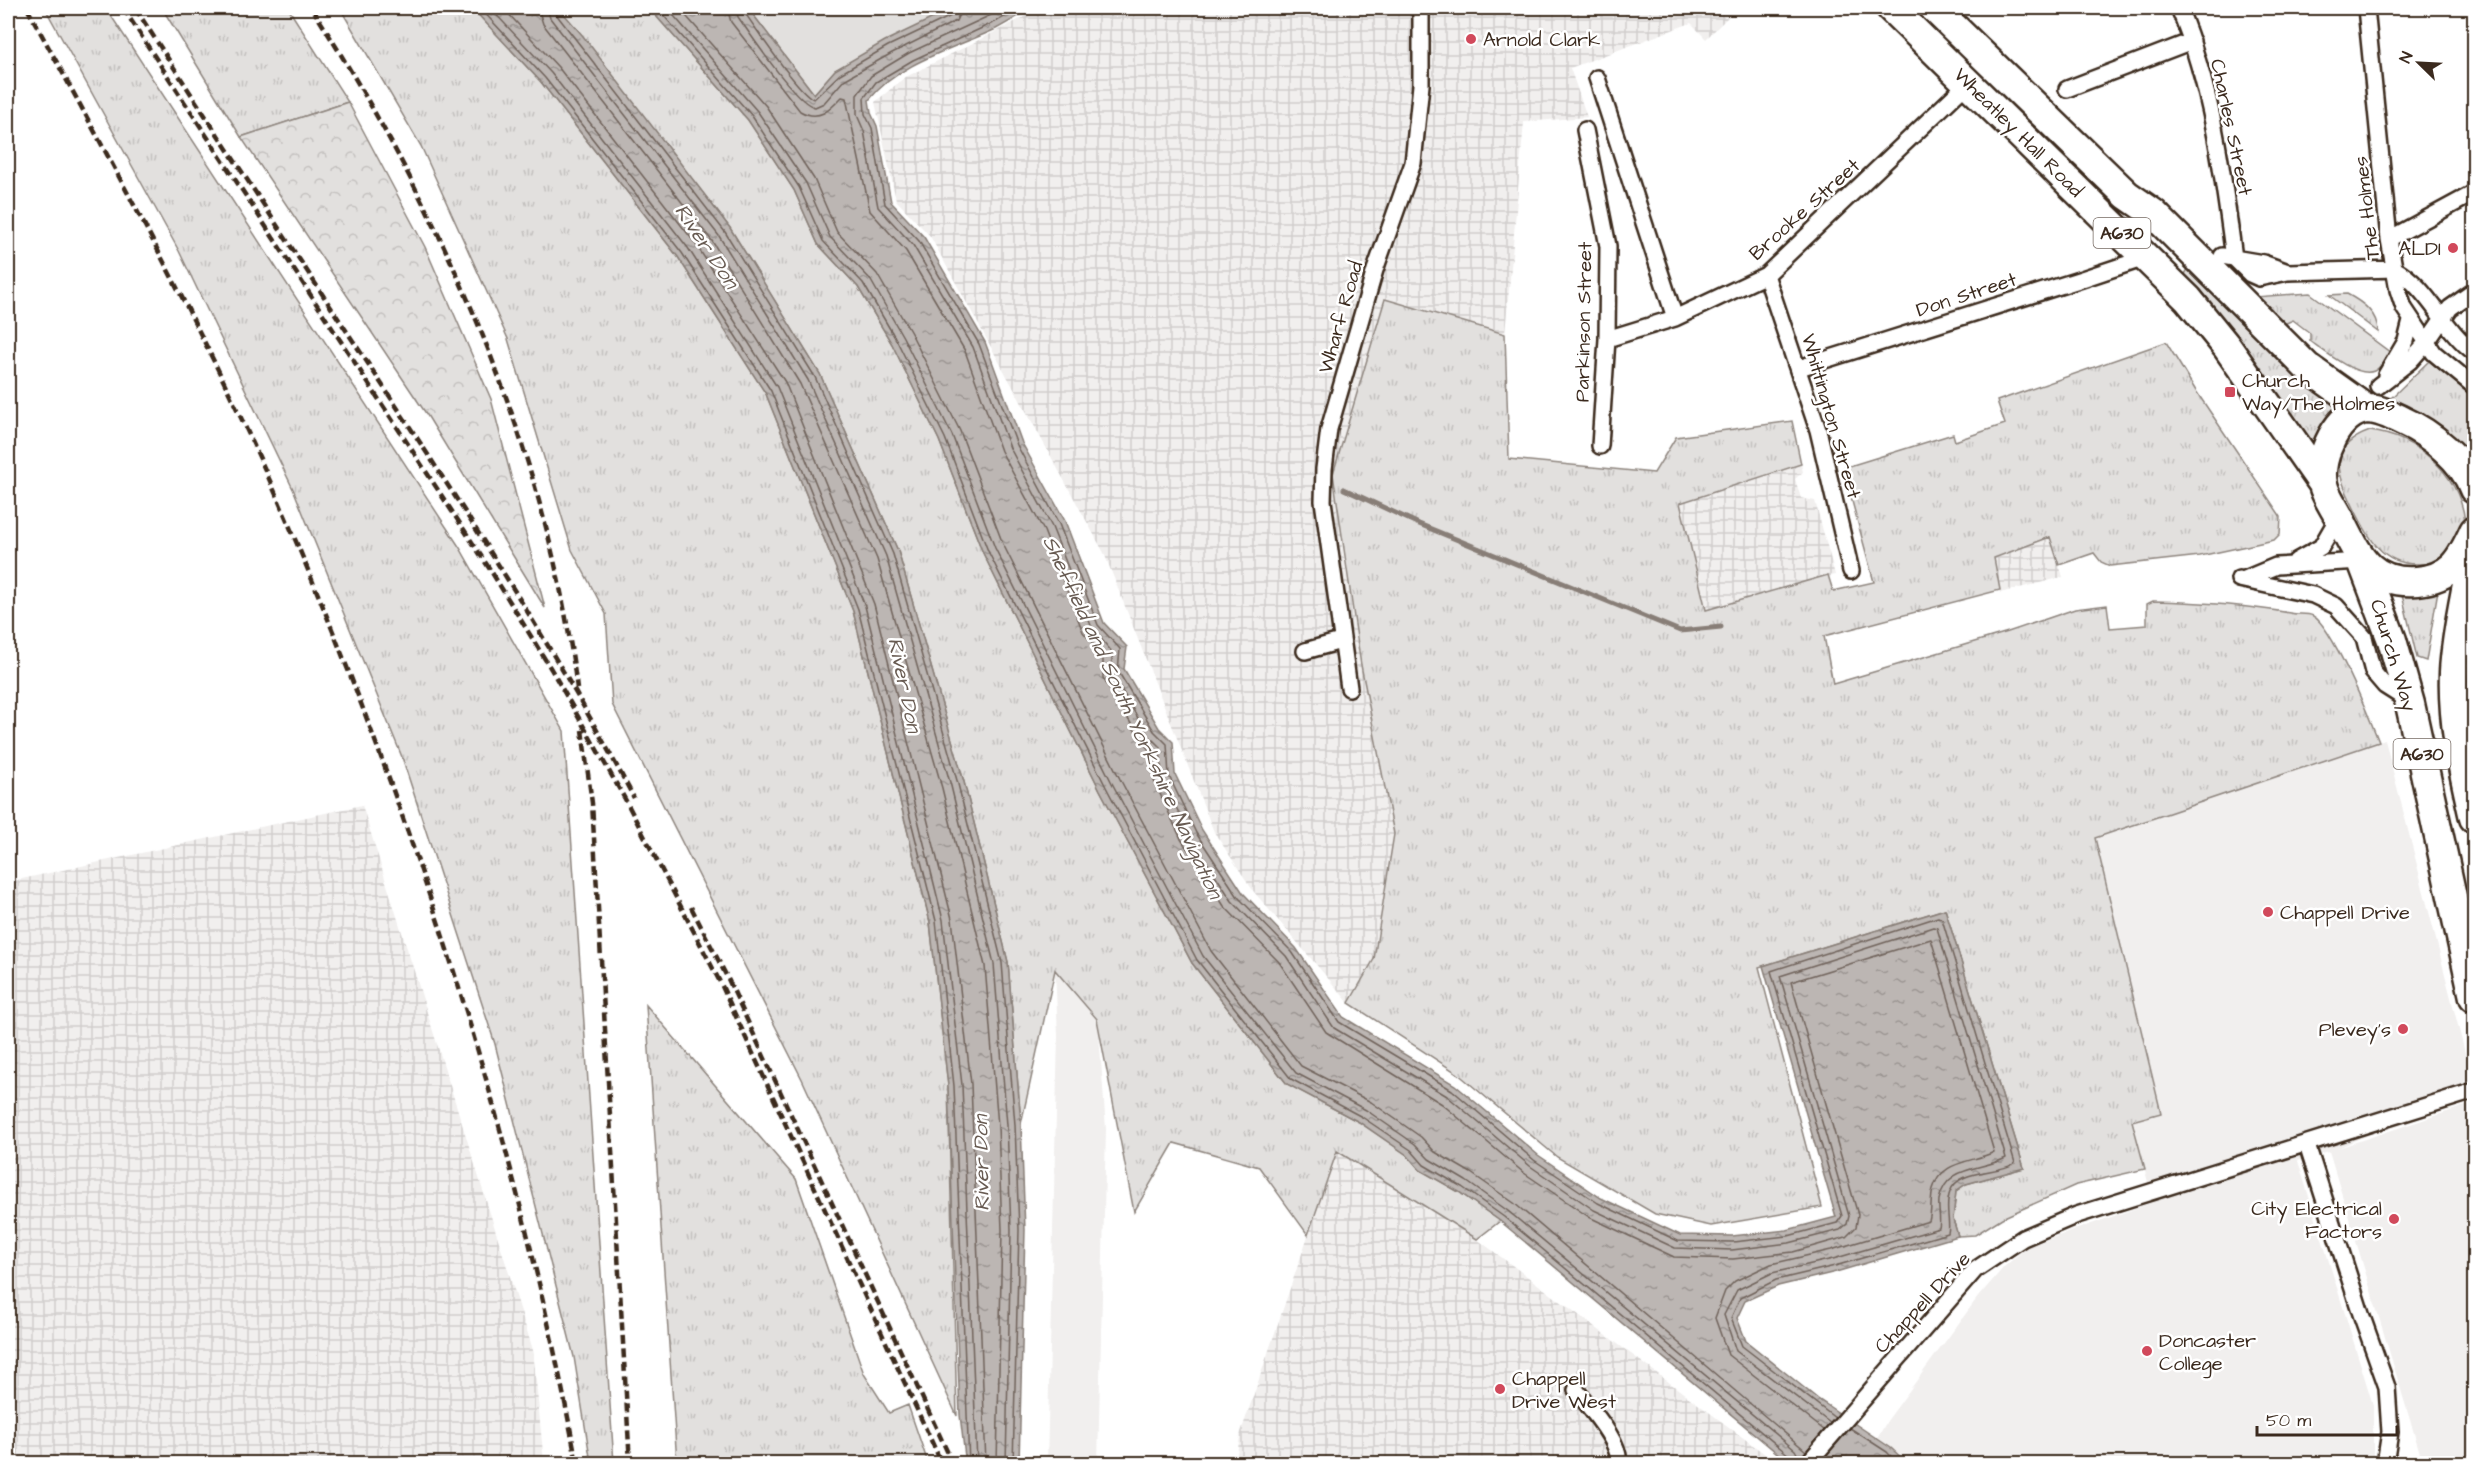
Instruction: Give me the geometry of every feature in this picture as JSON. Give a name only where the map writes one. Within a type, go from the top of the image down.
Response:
[{"type":"highway","name":"Wheatley Hall Road","points":[[1892,8],[2188,299],[2227,348],[2323,484],[2362,561],[2388,578],[2407,582],[2443,576],[2456,564],[2475,531]]},
{"type":"highway","name":"Wheatley Hall Road","points":[[1934,8],[2127,195],[2153,213],[2307,367],[2372,397],[2428,436],[2452,457],[2474,484]]},
{"type":"highway","points":[[2153,213],[2206,251],[2228,257]]},
{"type":"highway","points":[[2323,484],[2323,462],[2327,446],[2344,421],[2372,397]]},
{"type":"highway","name":"A630","points":[[2475,544],[2454,670],[2457,748],[2475,818]]},
{"type":"highway","name":"Church Way","points":[[2362,561],[2392,640],[2409,702],[2475,997]]},
{"type":"street","name":"Wharf Road","points":[[1349,688],[1323,501],[1325,459],[1329,429],[1375,270],[1413,163],[1421,85],[1422,15],[1419,8]]},
{"type":"street","name":"Charles Street","points":[[2178,8],[2193,41],[2220,152],[2228,257]]},
{"type":"street","name":"The Holmes","points":[[2366,8],[2389,239],[2398,290],[2411,321],[2429,346],[2475,386]]},
{"type":"street","points":[[2067,89],[2193,41]]},
{"type":"street","points":[[1598,78],[1676,318]]},
{"type":"street","name":"Brooke Street","points":[[1607,339],[1676,318],[1766,275],[1969,82]]},
{"type":"street","name":"Parkinson Street","points":[[1585,130],[1608,246],[1607,339],[1600,446]]},
{"type":"street","points":[[2389,239],[2475,193]]},
{"type":"street","name":"Don Street","points":[[1799,368],[2082,279],[2136,261],[2144,255]]},
{"type":"street","points":[[2228,257],[2254,277],[2264,278],[2288,273],[2395,270]]},
{"type":"street","name":"The Holmes","points":[[2395,270],[2410,278],[2444,323],[2475,352]]},
{"type":"street","name":"Whittington Street","points":[[1766,275],[1818,430],[1851,571]]},
{"type":"street","points":[[2372,397],[2409,361],[2429,346],[2444,323],[2450,308],[2472,293]]},
{"type":"street","points":[[2372,397],[2406,341],[2411,321]]},
{"type":"street","points":[[2291,564],[2311,555],[2321,547],[2339,516]]},
{"type":"street","points":[[2362,561],[2269,567],[2242,579],[2268,587],[2313,595],[2336,606],[2364,637],[2373,672],[2385,686],[2409,702]]},
{"type":"street","points":[[1305,651],[1341,641]]},
{"type":"street","name":"Chappell Drive","points":[[1807,1464],[1975,1270],[2023,1238],[2077,1215],[2475,1091]]},
{"type":"street","points":[[2307,1145],[2387,1387],[2390,1432],[2385,1464]]},
{"type":"street","points":[[1576,1390],[1613,1441],[1619,1459],[1618,1464]]},
{"type":"shaded area","points":[[1042,8],[1737,8],[1706,39],[1691,23],[1570,68],[1587,117],[1524,122],[1505,334],[1384,299],[1341,539],[1361,665],[1394,834],[1374,959],[1349,1003],[1254,892],[1214,832],[1104,553],[930,236],[896,200],[875,102],[904,78]]},
{"type":"shaded area","points":[[1801,464],[1803,472],[1795,479],[1801,498],[1815,501],[1835,575],[1705,610],[1680,503]]},
{"type":"shaded area","points":[[2050,537],[2063,577],[2000,593],[1994,558]]},
{"type":"shaded area","points":[[2385,740],[2474,1088],[2338,1148],[2474,1103],[2474,1463],[2423,1463],[2329,1152],[2298,1161],[2373,1405],[2373,1463],[1907,1463],[1877,1439],[1887,1421],[1978,1297],[2004,1267],[2027,1247],[2153,1202],[2132,1120],[2161,1112],[2095,837]]},
{"type":"shaded area","points":[[362,805],[533,1350],[544,1463],[8,1463],[8,882]]},
{"type":"shaded area","points":[[1055,969],[1097,1019],[1099,1033],[1106,1129],[1098,1463],[1047,1464],[1058,1036]]},
{"type":"shaded area","points":[[1337,1151],[1477,1239],[1777,1463],[1235,1464],[1241,1432]]},
{"type":"green space","points":[[45,8],[106,8],[460,548],[564,731],[614,1463],[591,1463],[574,1357],[495,1044],[402,757],[294,491],[179,251]]},
{"type":"green space","points":[[162,8],[288,8],[348,102],[241,137]]},
{"type":"green space","points":[[340,8],[472,8],[541,82],[678,257],[766,394],[853,611],[930,922],[948,1086],[957,1416],[802,1079],[612,704],[606,614],[572,550],[508,339],[421,146]]},
{"type":"green space","points":[[559,8],[649,8],[748,120],[794,190],[818,244],[858,287],[892,344],[939,440],[983,553],[1100,790],[1192,963],[1287,1084],[1359,1122],[1407,1155],[1420,1170],[1459,1192],[1500,1221],[1477,1239],[1337,1151],[1308,1235],[1259,1167],[1174,1143],[1134,1212],[1097,1019],[1055,970],[1021,1124],[1008,962],[964,782],[898,551],[820,374],[730,228]]},
{"type":"green space","points":[[748,8],[957,8],[835,70],[814,94]]},
{"type":"green space","points":[[348,102],[425,247],[491,399],[545,608],[427,415],[241,137]]},
{"type":"green space","points":[[2188,269],[2342,407],[2318,434],[2311,448],[2266,377],[2183,278]]},
{"type":"green space","points":[[2310,293],[2391,353],[2379,368],[2374,371],[2359,371],[2332,357],[2310,341],[2310,333],[2293,320],[2284,324],[2254,297]]},
{"type":"green space","points":[[2347,294],[2372,314],[2378,332],[2329,295]]},
{"type":"green space","points":[[1385,299],[1505,334],[1509,459],[1654,473],[1676,437],[1792,421],[1801,464],[1680,503],[1706,610],[1828,575],[1833,591],[1874,582],[1843,468],[1953,434],[1955,441],[2005,424],[1997,401],[2166,342],[2196,391],[2281,517],[2280,534],[2274,540],[2200,556],[2110,566],[2101,562],[2094,553],[2059,565],[2050,537],[1994,558],[2000,590],[1824,636],[1833,684],[2008,632],[2075,609],[2107,605],[2110,628],[2147,625],[2147,604],[2153,601],[2171,601],[2311,615],[2321,623],[2330,637],[2350,674],[2379,742],[2095,838],[2161,1113],[2132,1121],[2145,1169],[2076,1185],[2002,1218],[1975,1235],[1958,1236],[1953,1219],[1956,1191],[1966,1184],[2024,1168],[1945,909],[1759,967],[1822,1207],[1711,1226],[1655,1214],[1557,1157],[1457,1073],[1349,1003],[1374,959],[1394,834],[1361,665],[1333,474]]},
{"type":"green space","points":[[2429,361],[2474,398],[2474,466],[2427,420],[2391,398]]},
{"type":"green space","points":[[2370,431],[2404,441],[2419,449],[2445,473],[2454,488],[2465,521],[2451,546],[2438,561],[2418,564],[2395,560],[2378,547],[2359,519],[2343,484],[2339,463],[2346,445]]},
{"type":"green space","points":[[2438,590],[2426,661],[2417,658],[2402,595]]},
{"type":"green space","points":[[646,1005],[796,1179],[864,1374],[889,1413],[908,1405],[928,1463],[677,1463]]},
{"type":"water","name":"River Don","points":[[472,8],[559,8],[583,36],[730,228],[820,374],[898,551],[964,782],[1008,962],[1021,1124],[1025,1230],[1019,1463],[963,1463],[965,1457],[960,1415],[948,1086],[930,922],[853,611],[766,394],[678,257],[541,82]]},
{"type":"water","name":"Sheffield and South Yorkshire Navigation","points":[[649,8],[748,8],[814,94],[835,70],[885,41],[954,8],[1032,8],[996,29],[911,66],[881,87],[869,100],[871,113],[877,126],[891,202],[924,237],[985,342],[1022,443],[1065,521],[1104,623],[1127,647],[1124,669],[1159,728],[1173,742],[1175,774],[1202,830],[1243,893],[1296,948],[1343,1017],[1455,1085],[1538,1155],[1601,1198],[1680,1235],[1732,1236],[1787,1230],[1836,1217],[1763,966],[1945,909],[2024,1168],[1966,1184],[1956,1191],[1953,1219],[1958,1236],[1836,1272],[1778,1286],[1745,1301],[1737,1318],[1746,1341],[1818,1399],[1891,1448],[1907,1463],[1789,1463],[1500,1221],[1459,1192],[1420,1170],[1407,1155],[1359,1122],[1287,1084],[1192,963],[1100,790],[983,553],[939,440],[892,344],[858,287],[818,244],[794,190],[748,120]]},
{"type":"waterway","points":[[1344,489],[1419,524],[1680,631],[1721,627]]},
{"type":"railway","points":[[27,8],[156,246],[217,367],[274,490],[370,727],[453,968],[489,1091],[522,1214],[577,1464]]},
{"type":"railway","points":[[123,8],[491,571],[551,669],[625,799],[721,984],[942,1464]]},
{"type":"railway","points":[[135,8],[472,523],[572,686],[634,798]]},
{"type":"railway","points":[[312,8],[360,86],[404,167],[445,249],[482,334],[514,420],[541,508],[562,598],[577,689]]},
{"type":"railway","points":[[582,730],[592,803],[630,1464]]},
{"type":"railway","points":[[691,907],[729,981],[953,1464]]},
{"type":"place","name":"Arnold Clark","points":[[1471,39]]},
{"type":"place","name":"ALDI","points":[[2453,248]]},
{"type":"place","name":"Church Way/The Holmes","points":[[2230,392]]},
{"type":"place","name":"Chappell Drive","points":[[2268,912]]},
{"type":"place","name":"Plevey's","points":[[2403,1029]]},
{"type":"place","name":"City Electrical Factors","points":[[2394,1219]]},
{"type":"place","name":"Doncaster College","points":[[2147,1351]]},
{"type":"place","name":"Chappell Drive West","points":[[1500,1389]]}]
